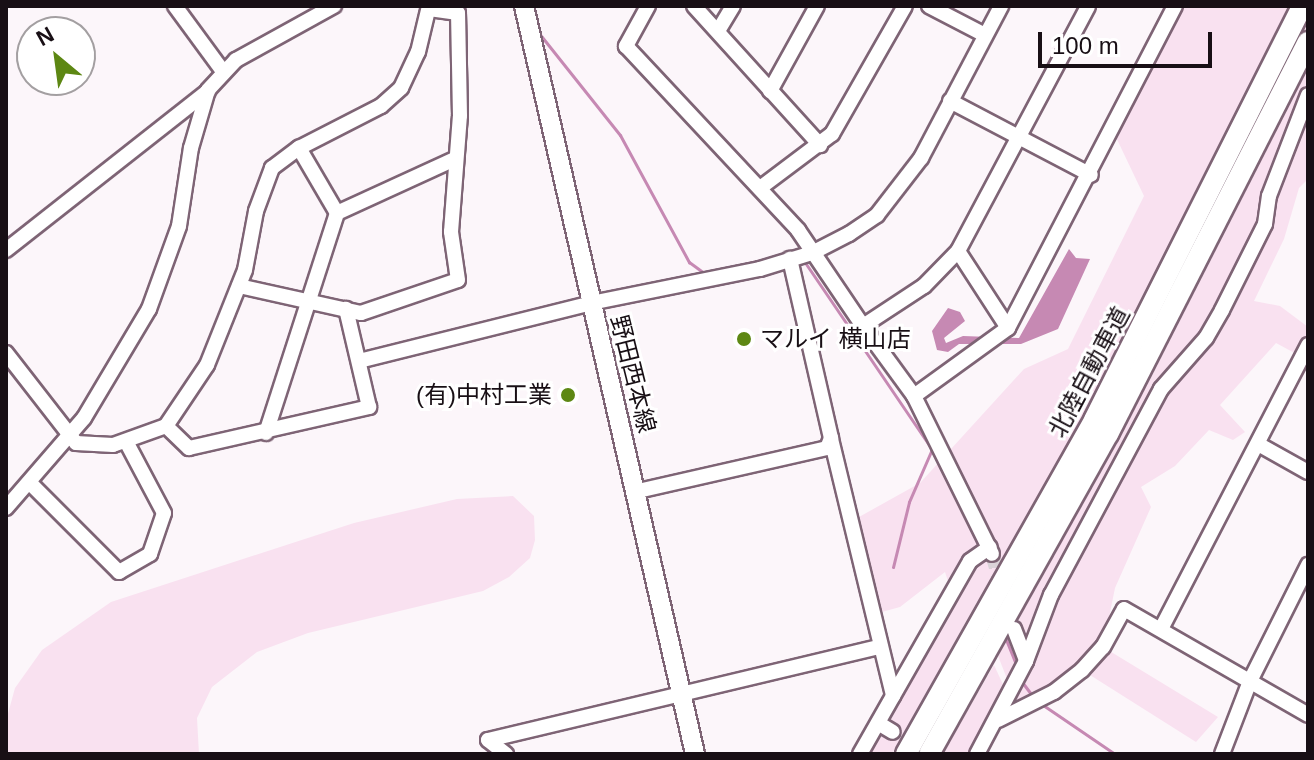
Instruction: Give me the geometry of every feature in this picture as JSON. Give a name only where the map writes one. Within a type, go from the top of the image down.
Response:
[{"type":"highway","name":"北陸自動車道","points":[[906,754],[1094,420],[1302,6]]},
{"type":"highway","name":"北陸自動車道","points":[[929,754],[1108,434],[1308,42]]},
{"type":"main road","name":"野田西本線","points":[[524,7],[591,303],[638,491],[695,754]]},
{"type":"street","points":[[175,6],[222,70]]},
{"type":"street","points":[[6,250],[208,90],[222,70],[334,6]]},
{"type":"street","points":[[648,6],[626,46],[760,188],[914,396],[982,554],[860,754]]},
{"type":"street","points":[[694,6],[820,145]]},
{"type":"street","points":[[718,31],[733,6]]},
{"type":"street","points":[[770,91],[817,6]]},
{"type":"street","points":[[760,188],[832,134],[905,6]]},
{"type":"street","points":[[929,6],[985,35]]},
{"type":"street","points":[[359,361],[810,253],[877,215],[921,158],[1001,6]]},
{"type":"street","points":[[863,326],[924,286],[958,251],[1088,6]]},
{"type":"street","points":[[914,396],[1008,328],[1091,175],[1175,6]]},
{"type":"street","points":[[6,353],[69,438],[90,446],[127,443],[166,426],[207,365],[239,286],[264,183],[272,168],[299,148],[348,126],[401,88],[418,52],[429,7],[458,13],[451,232],[458,280],[361,313],[239,286]]},
{"type":"street","points":[[6,508],[69,438],[163,279],[208,90]]},
{"type":"street","points":[[977,754],[1025,664],[1051,595],[1161,389],[1206,338],[1265,224],[1269,196],[1308,95]]},
{"type":"street","points":[[950,101],[1091,175]]},
{"type":"street","points":[[299,148],[337,213]]},
{"type":"street","points":[[266,433],[337,213],[455,159]]},
{"type":"street","points":[[958,251],[1008,328]]},
{"type":"street","points":[[791,258],[878,647],[893,696]]},
{"type":"street","points":[[166,426],[189,448],[266,433],[369,407],[346,309]]},
{"type":"street","points":[[1161,629],[1308,345]]},
{"type":"street","points":[[638,491],[823,451],[831,438]]},
{"type":"street","points":[[30,483],[119,572],[150,554],[164,513],[127,443]]},
{"type":"street","points":[[1258,444],[1308,472]]},
{"type":"street","points":[[1222,754],[1250,681],[1308,565]]},
{"type":"street","points":[[995,722],[1064,685],[1095,657],[1124,609],[1308,715]]},
{"type":"street","points":[[1014,629],[1025,664]]},
{"type":"street","points":[[506,754],[488,740],[680,691],[878,647]]},
{"type":"street","points":[[878,723],[893,732]]},
{"type":"shaded area","points":[[1175,6],[1308,6],[1308,179],[1299,188],[1284,239],[1254,301],[1280,306],[1308,327],[1308,345],[1302,357],[1276,343],[1220,405],[1245,432],[1233,440],[1209,430],[1175,466],[1141,487],[1151,507],[1115,588],[1103,647],[1218,717],[1196,742],[1082,670],[1018,707],[977,602],[892,754],[859,754],[952,594],[945,572],[900,607],[871,615],[850,522],[920,483],[1024,369],[1068,349],[1144,196],[1113,131]]},
{"type":"shaded area","points":[[1069,249],[1076,258],[1090,259],[1058,329],[1021,344],[959,344],[948,352],[937,350],[932,331],[948,308],[960,312],[965,321],[944,338],[946,343],[963,336],[1019,338]]},
{"type":"shaded area","points":[[513,496],[534,516],[535,540],[530,558],[509,577],[483,591],[308,633],[257,652],[212,687],[197,718],[199,754],[6,754],[6,721],[15,688],[42,650],[111,602],[354,523],[457,499]]},
{"type":"shaded area","points":[[994,665],[1006,691],[971,754],[949,754],[944,751]]},
{"type":"waterway","points":[[538,32],[620,135],[689,262],[704,273],[797,252]]},
{"type":"waterway","points":[[804,261],[932,449],[909,502],[893,567]]},
{"type":"waterway","points":[[1005,637],[1017,667]]},
{"type":"waterway","points":[[1022,682],[1034,698]]},
{"type":"waterway","points":[[1040,703],[1115,754]]},
{"type":"tunnel","points":[[992,554],[1002,588]]},
{"type":"place","name":"マルイ 横山店","points":[[744,339]]},
{"type":"place","name":"(有)中村工業","points":[[568,395]]}]
